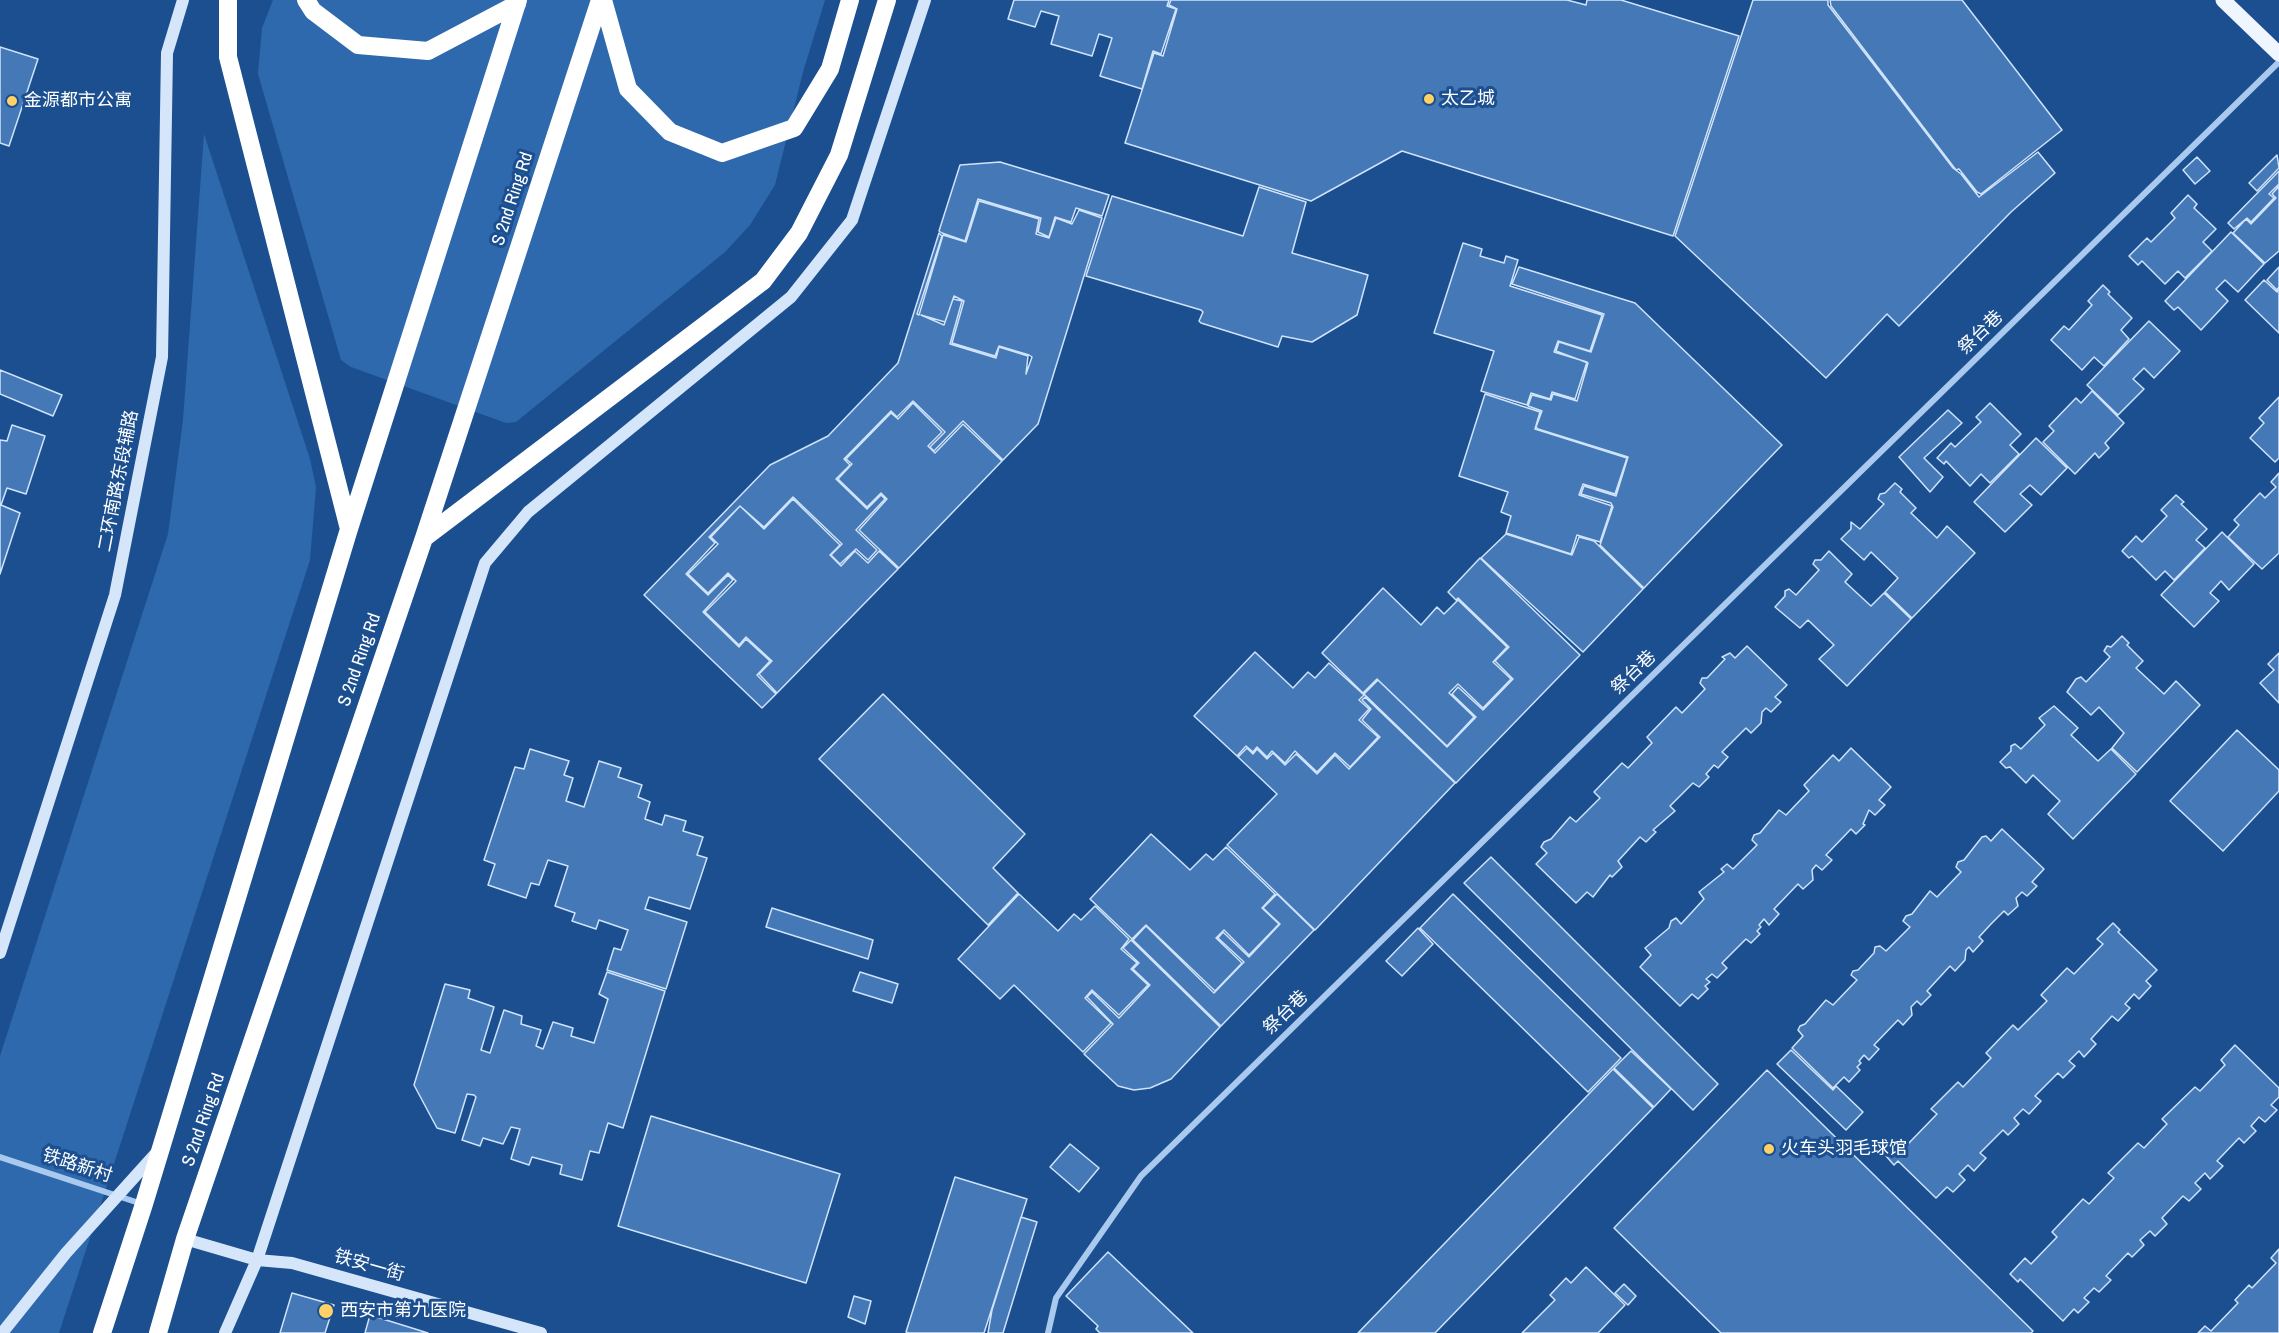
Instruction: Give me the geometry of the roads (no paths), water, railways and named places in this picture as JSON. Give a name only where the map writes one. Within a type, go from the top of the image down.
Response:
[{"type":"highway","points":[[228,0],[228,57],[349,529]]},
{"type":"highway","points":[[306,0],[313,11],[357,45],[428,51],[517,2]]},
{"type":"highway","points":[[601,0],[628,89],[670,132],[722,153],[794,128],[830,69],[850,0]]},
{"type":"highway","name":"S 2nd Ring Rd","points":[[158,1333],[185,1239],[424,538],[601,0]]},
{"type":"highway","points":[[424,538],[763,281],[799,233],[839,155],[887,0]]},
{"type":"highway","name":"S 2nd Ring Rd","points":[[102,1333],[144,1204],[349,529],[517,2]]},
{"type":"main road","name":"二环南路东段辅路","points":[[0,953],[115,595],[162,357],[167,53],[183,0]]},
{"type":"main road","points":[[225,1333],[257,1260],[485,563],[528,512],[791,297],[852,220],[925,0]]},
{"type":"main road","points":[[2223,0],[2279,54]]},
{"type":"main road","points":[[2,1333],[66,1253],[160,1148]]},
{"type":"main road","name":"铁安一街","points":[[185,1239],[257,1260],[292,1263],[541,1333]]},
{"type":"street","name":"祭台巷","points":[[1048,1333],[1056,1298],[1142,1176],[2279,62]]},
{"type":"street","name":"铁路新村","points":[[0,1158],[144,1204]]},
{"type":"place","name":"太乙城","points":[[1429,99]]},
{"type":"place","name":"金源都市公寓","points":[[12,101]]},
{"type":"place","name":"火车头羽毛球馆","points":[[1769,1149]]},
{"type":"place","name":"西安市第九医院","points":[[326,1311]]}]
